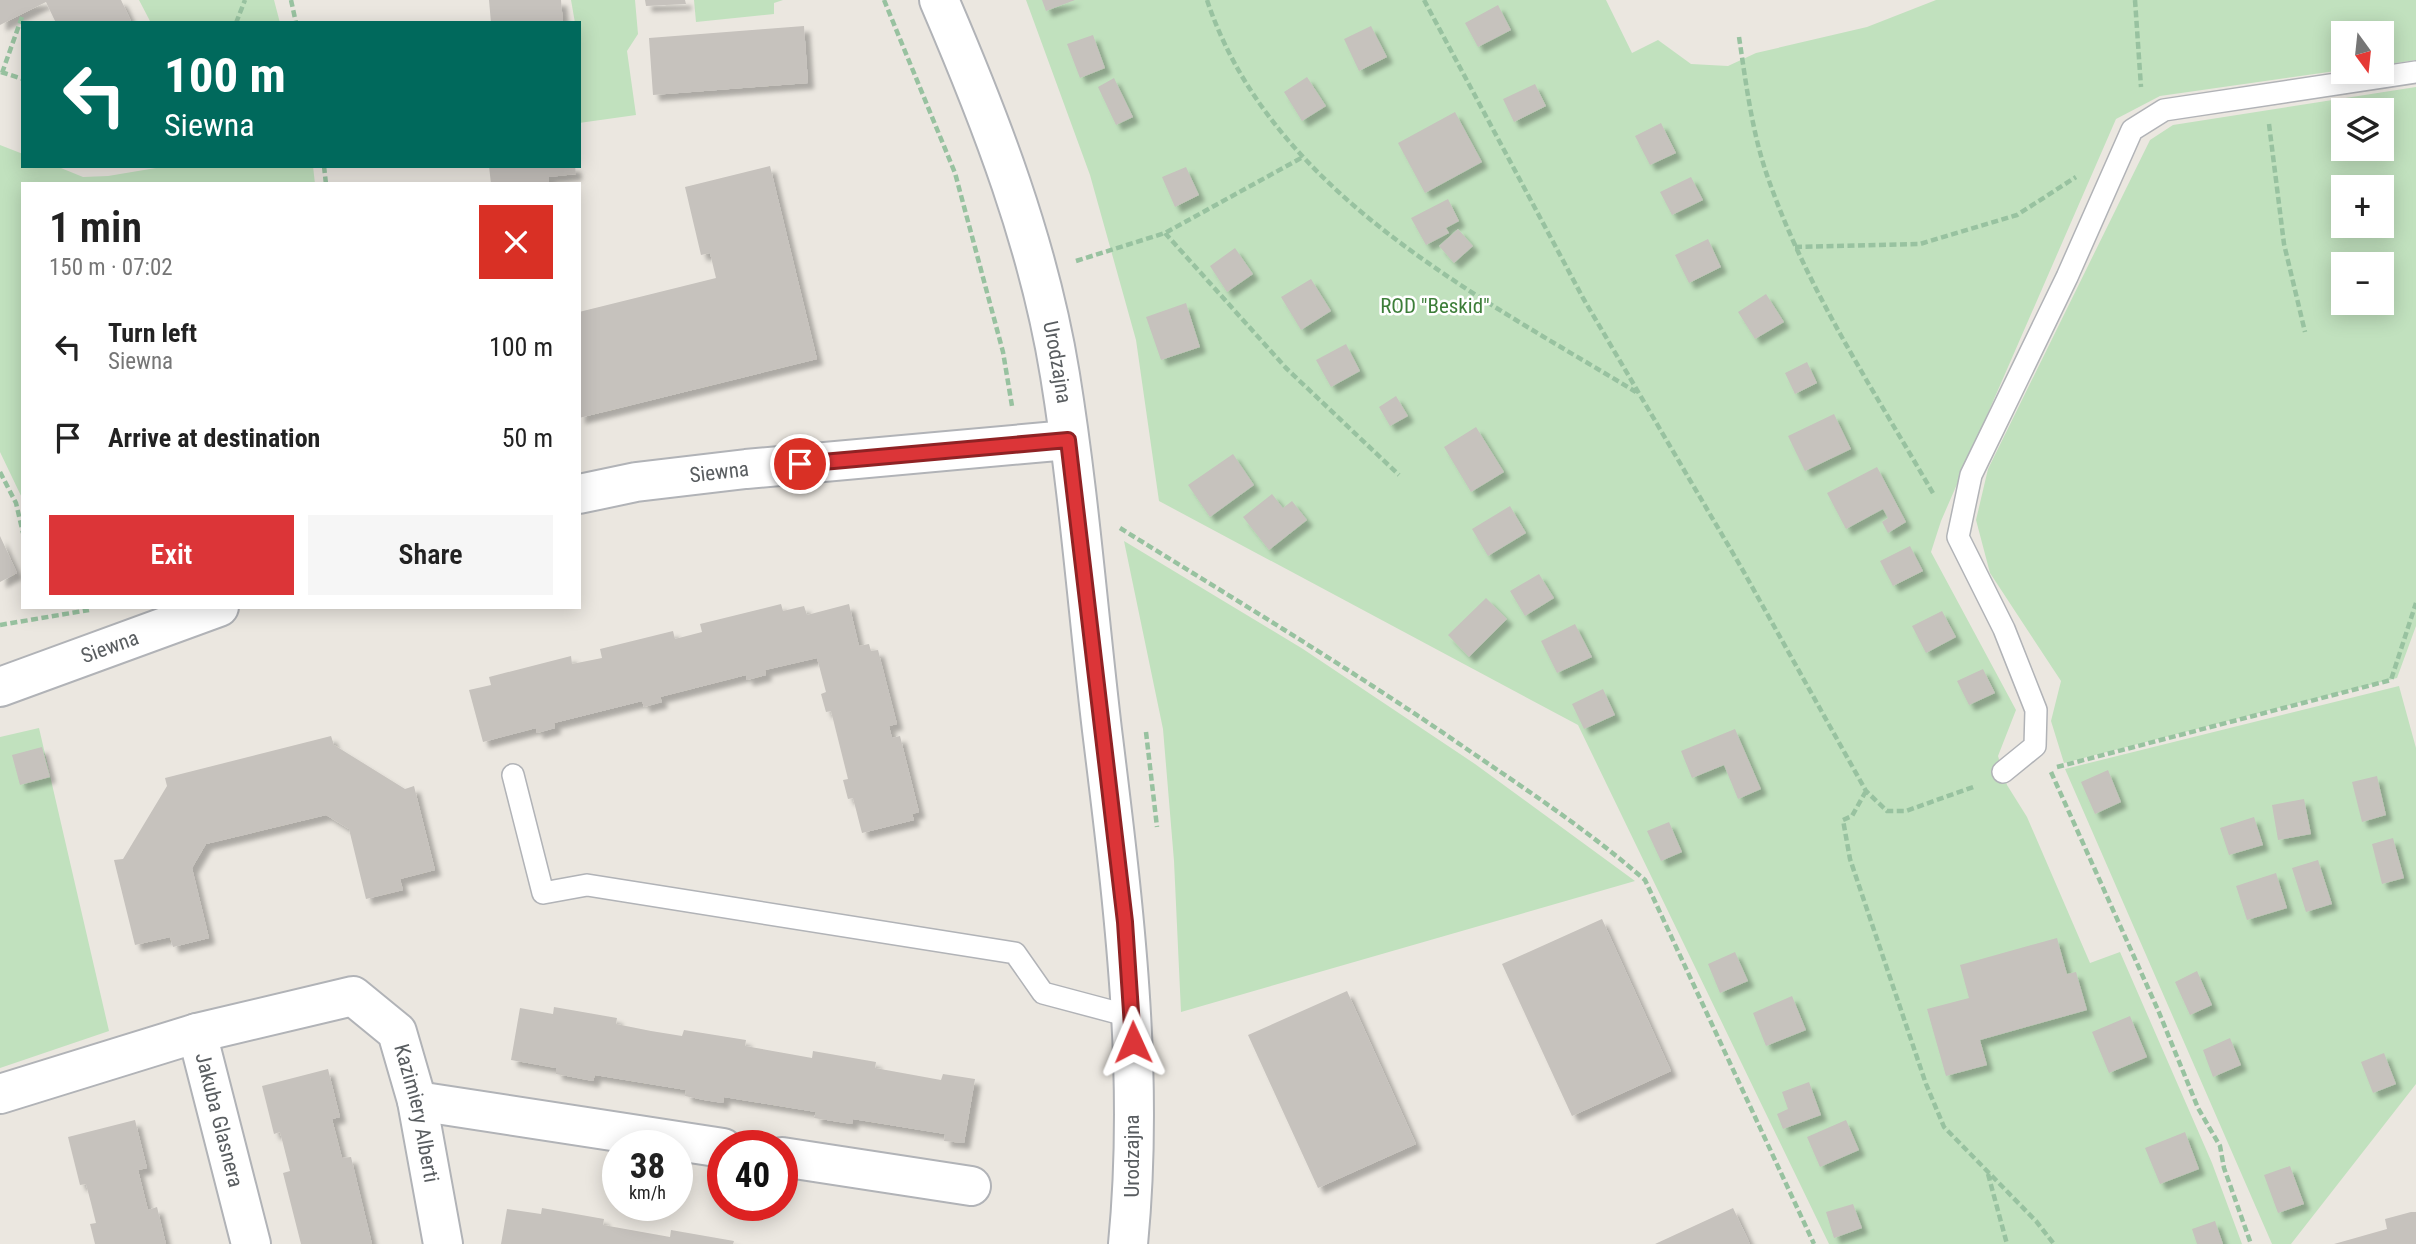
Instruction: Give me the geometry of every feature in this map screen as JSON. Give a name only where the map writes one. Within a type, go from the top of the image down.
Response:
[{"type":"street","name":"Urodzajna","points":[[939,0],[992,132],[1030,245],[1060,375],[1125,922],[1133,1017],[1132,1203],[1128,1244]]},
{"type":"street","name":"Siewna","points":[[581,494],[636,482],[705,474],[1068,440]]},
{"type":"street","name":"Siewna","points":[[0,687],[214,609]]},
{"type":"street","name":"Kazimiery Alberti","points":[[197,1033],[353,996],[397,1032],[417,1101],[443,1244]]},
{"type":"street","name":"Jakuba Glasnera","points":[[0,1094],[197,1033],[251,1244]]},
{"type":"street","points":[[417,1101],[707,1146]]},
{"type":"street","points":[[798,1159],[971,1186]]},
{"type":"lane","points":[[2003,772],[2035,746],[2036,710],[2004,629],[1958,537],[1971,475],[2067,276],[2132,130],[2164,110],[2416,72]]},
{"type":"lane","points":[[513,775],[543,893],[587,886],[1015,953],[1043,992],[1133,1017]]},
{"type":"path","points":[[237,21],[245,0]]},
{"type":"path","points":[[291,0],[296,21]]},
{"type":"path","points":[[884,0],[955,173],[1003,352],[1012,407]]},
{"type":"path","points":[[1207,0],[1226,46],[1254,92],[1303,157],[1385,234],[1639,394]]},
{"type":"path","points":[[1424,0],[1583,298],[1741,567],[1866,791],[1887,811],[1906,811],[1940,801],[2003,772]]},
{"type":"path","points":[[2132,130],[2141,89],[2135,0]]},
{"type":"path","points":[[21,78],[1,73],[23,14]]},
{"type":"path","points":[[1739,37],[1748,97],[1767,176],[1795,247],[1958,537]]},
{"type":"path","points":[[2265,95],[2284,244],[2305,332]]},
{"type":"path","points":[[1112,252],[1165,233],[1303,157]]},
{"type":"path","points":[[1795,247],[1920,244],[2017,215],[2065,187],[2084,171]]},
{"type":"path","points":[[1165,233],[1286,368],[1399,475]]},
{"type":"path","points":[[0,472],[16,503],[21,524]]},
{"type":"path","points":[[1110,522],[1375,685],[1564,816],[1645,880],[1814,1244]]},
{"type":"path","points":[[2251,1244],[2224,1168],[2220,1146],[2198,1108],[2158,1010],[2050,769],[2391,680],[2416,603]]},
{"type":"path","points":[[40,609],[42,616]]},
{"type":"path","points":[[0,625],[86,609]]},
{"type":"path","points":[[1866,791],[1852,816],[1843,820],[1850,859],[1926,1084],[1944,1127],[2036,1221],[2054,1244]]},
{"type":"path","points":[[1988,1173],[2007,1244]]},
{"type":"green space","points":[[139,0],[274,0],[279,21],[150,21]]},
{"type":"green space","points":[[571,0],[635,0],[638,34],[627,51],[636,115],[581,123],[581,21],[575,21]]},
{"type":"green space","points":[[694,0],[783,0],[774,3],[774,14],[696,22]]},
{"type":"green space","name":"ROD \"Beskid\"","points":[[1026,0],[1606,0],[1632,53],[1658,40],[1691,64],[1728,66],[1756,53],[1867,27],[1936,0],[2416,0],[2416,60],[2394,63],[2394,21],[2331,21],[2331,72],[2160,96],[2116,119],[1941,521],[1931,552],[2016,710],[1998,756],[2007,785],[2027,817],[2090,963],[2120,952],[2212,1163],[2242,1244],[1829,1244],[1578,725],[1159,501],[1136,340],[1090,175]]},
{"type":"green space","points":[[2416,87],[2416,626],[2397,678],[2064,763],[2051,721],[2061,681],[1990,573],[1976,520],[1988,469],[2150,140],[2173,125],[2331,100],[2331,161],[2394,161],[2394,98],[2346,98]]},
{"type":"green space","points":[[0,145],[21,153],[21,168],[61,168],[83,177],[156,168],[313,168],[315,182],[21,182],[21,496],[0,452]]},
{"type":"green space","points":[[1124,541],[1303,649],[1475,764],[1635,881],[1181,1012],[1174,861],[1163,729]]},
{"type":"green space","points":[[2399,686],[2416,748],[2416,1084],[2291,1244],[2272,1244],[2065,769]]},
{"type":"green space","points":[[39,728],[109,1031],[0,1068],[0,737]]},
{"type":"building","points":[[0,0],[121,0],[131,21],[55,21],[46,2],[0,25]]},
{"type":"building","points":[[489,0],[561,0],[563,21],[491,21]]},
{"type":"building","points":[[645,0],[685,0],[686,4],[646,6]]},
{"type":"building","points":[[1042,0],[1075,0],[1046,11]]},
{"type":"building","points":[[1498,5],[1511,30],[1478,47],[1465,23]]},
{"type":"building","points":[[804,26],[808,83],[653,95],[649,38]]},
{"type":"building","points":[[1371,26],[1387,57],[1359,71],[1344,39]]},
{"type":"building","points":[[1093,35],[1105,68],[1080,78],[1067,44]]},
{"type":"building","points":[[1307,77],[1326,106],[1302,121],[1284,92]]},
{"type":"building","points":[[1114,78],[1133,117],[1116,125],[1098,87]]},
{"type":"building","points":[[1535,84],[1546,106],[1514,122],[1503,99]]},
{"type":"building","points":[[1455,112],[1482,162],[1425,193],[1398,143]]},
{"type":"building","points":[[1661,123],[1676,153],[1650,165],[1635,136]]},
{"type":"building","points":[[770,166],[817,359],[581,418],[581,312],[716,278],[710,253],[701,255],[685,187]]},
{"type":"building","points":[[1186,167],[1199,195],[1175,207],[1162,177]]},
{"type":"building","points":[[489,168],[575,168],[576,174],[549,177],[549,182],[491,182]]},
{"type":"building","points":[[1691,177],[1703,200],[1672,215],[1660,192]]},
{"type":"building","points":[[1448,199],[1459,221],[1446,228],[1449,233],[1426,245],[1411,218]]},
{"type":"building","points":[[1458,229],[1473,246],[1454,263],[1439,246]]},
{"type":"building","points":[[1708,239],[1721,267],[1689,283],[1675,255]]},
{"type":"building","points":[[1235,248],[1253,274],[1227,292],[1210,266]]},
{"type":"building","points":[[1311,279],[1331,311],[1301,330],[1281,297]]},
{"type":"building","points":[[1766,294],[1784,322],[1755,339],[1738,312]]},
{"type":"building","points":[[1186,303],[1200,347],[1161,360],[1146,317]]},
{"type":"building","points":[[1346,344],[1360,371],[1331,387],[1316,360]]},
{"type":"building","points":[[1807,362],[1817,383],[1795,394],[1785,373]]},
{"type":"building","points":[[1396,396],[1408,416],[1390,426],[1379,407]]},
{"type":"building","points":[[1834,414],[1851,449],[1805,471],[1788,436]]},
{"type":"building","points":[[1476,427],[1504,472],[1471,492],[1444,447]]},
{"type":"building","points":[[1233,454],[1254,485],[1210,517],[1188,485]]},
{"type":"building","points":[[1877,467],[1906,522],[1888,533],[1882,522],[1888,518],[1883,509],[1846,529],[1827,493]]},
{"type":"building","points":[[1272,494],[1283,508],[1292,501],[1307,520],[1269,550],[1243,517]]},
{"type":"building","points":[[1510,506],[1526,533],[1488,556],[1472,529]]},
{"type":"building","points":[[0,536],[17,573],[0,582]]},
{"type":"building","points":[[1910,546],[1923,571],[1893,586],[1880,561]]},
{"type":"building","points":[[1539,574],[1554,598],[1525,616],[1510,591]]},
{"type":"building","points":[[1486,598],[1507,619],[1469,657],[1448,635]]},
{"type":"building","points":[[781,604],[783,611],[804,606],[807,615],[849,604],[859,646],[869,644],[871,651],[878,650],[897,724],[889,726],[892,738],[900,736],[919,812],[912,814],[914,820],[862,833],[853,798],[848,799],[843,780],[848,779],[831,711],[826,712],[821,694],[826,692],[817,658],[765,670],[766,675],[747,680],[746,675],[660,697],[662,702],[644,707],[642,701],[554,723],[555,728],[537,733],[536,728],[483,742],[469,690],[491,685],[489,677],[571,656],[572,664],[602,658],[600,649],[673,631],[675,639],[702,632],[700,624]]},
{"type":"building","points":[[1942,611],[1956,637],[1926,653],[1912,626]]},
{"type":"building","points":[[1575,624],[1592,657],[1557,673],[1541,641]]},
{"type":"building","points":[[1983,669],[1995,693],[1969,705],[1957,681]]},
{"type":"building","points":[[1603,689],[1615,715],[1584,729],[1572,704]]},
{"type":"building","points":[[1735,729],[1761,789],[1738,799],[1724,765],[1692,778],[1681,751]]},
{"type":"building","points":[[331,736],[334,745],[405,789],[414,786],[435,870],[400,879],[403,890],[366,899],[349,829],[326,815],[206,844],[192,868],[209,938],[173,947],[170,937],[135,945],[114,860],[123,859],[167,786],[165,778]]},
{"type":"building","points":[[42,747],[50,777],[20,785],[12,755]]},
{"type":"building","points":[[2108,770],[2121,802],[2095,814],[2081,782]]},
{"type":"building","points":[[2377,776],[2386,815],[2362,822],[2352,782]]},
{"type":"building","points":[[2304,799],[2311,834],[2278,840],[2272,805]]},
{"type":"building","points":[[2254,817],[2263,845],[2229,855],[2220,828]]},
{"type":"building","points":[[1669,822],[1682,852],[1661,861],[1647,831]]},
{"type":"building","points":[[2393,838],[2404,878],[2382,884],[2372,844]]},
{"type":"building","points":[[2318,860],[2332,904],[2306,912],[2292,868]]},
{"type":"building","points":[[2276,873],[2287,908],[2247,920],[2236,886]]},
{"type":"building","points":[[1602,919],[1671,1071],[1572,1116],[1502,964]]},
{"type":"building","points":[[2057,938],[2067,974],[2076,972],[2087,1010],[1980,1040],[1987,1065],[1946,1076],[1927,1009],[1969,998],[1960,965]]},
{"type":"building","points":[[1735,952],[1748,981],[1720,993],[1708,964]]},
{"type":"building","points":[[2197,971],[2212,1005],[2190,1015],[2175,982]]},
{"type":"building","points":[[1347,991],[1416,1144],[1318,1188],[1248,1035]]},
{"type":"building","points":[[1792,996],[1806,1030],[1766,1046],[1753,1013]]},
{"type":"building","points":[[554,1007],[617,1018],[616,1024],[651,1031],[682,1036],[684,1030],[746,1040],[745,1046],[812,1058],[813,1051],[876,1062],[875,1068],[941,1080],[943,1074],[975,1079],[964,1143],[944,1141],[945,1134],[853,1119],[852,1124],[814,1118],[816,1112],[724,1097],[723,1103],[704,1100],[685,1096],[686,1090],[595,1075],[593,1081],[556,1074],[556,1068],[511,1060],[520,1008],[553,1014]]},
{"type":"building","points":[[2130,1016],[2147,1057],[2109,1073],[2092,1032]]},
{"type":"building","points":[[2230,1038],[2241,1065],[2213,1077],[2203,1050]]},
{"type":"building","points":[[2384,1053],[2396,1084],[2373,1093],[2361,1062]]},
{"type":"building","points":[[328,1069],[340,1117],[332,1119],[342,1158],[351,1157],[372,1244],[301,1244],[283,1173],[290,1171],[280,1132],[274,1134],[262,1086]]},
{"type":"building","points":[[1809,1082],[1821,1115],[1783,1129],[1777,1114],[1788,1109],[1782,1092]]},
{"type":"building","points":[[135,1120],[147,1168],[138,1170],[148,1210],[157,1207],[166,1244],[95,1244],[90,1224],[96,1223],[91,1203],[86,1184],[80,1185],[68,1137]]},
{"type":"building","points":[[1846,1120],[1859,1150],[1820,1167],[1807,1137]]},
{"type":"building","points":[[2185,1132],[2199,1169],[2160,1184],[2145,1148]]},
{"type":"building","points":[[2290,1166],[2304,1204],[2278,1213],[2264,1175]]},
{"type":"building","points":[[1853,1204],[1862,1228],[1834,1238],[1826,1212]]},
{"type":"building","points":[[542,1208],[602,1219],[603,1225],[670,1237],[671,1230],[734,1241],[733,1244],[501,1244],[507,1209],[541,1214]]},
{"type":"building","points":[[1733,1208],[1750,1244],[1655,1244]]},
{"type":"building","points":[[2416,1212],[2416,1244],[2334,1244],[2387,1229],[2385,1219]]},
{"type":"building","points":[[2215,1221],[2223,1244],[2197,1244],[2192,1229]]},
{"type":"route","points":[[800,464],[1068,440],[1125,922],[1133,1042]]}]
